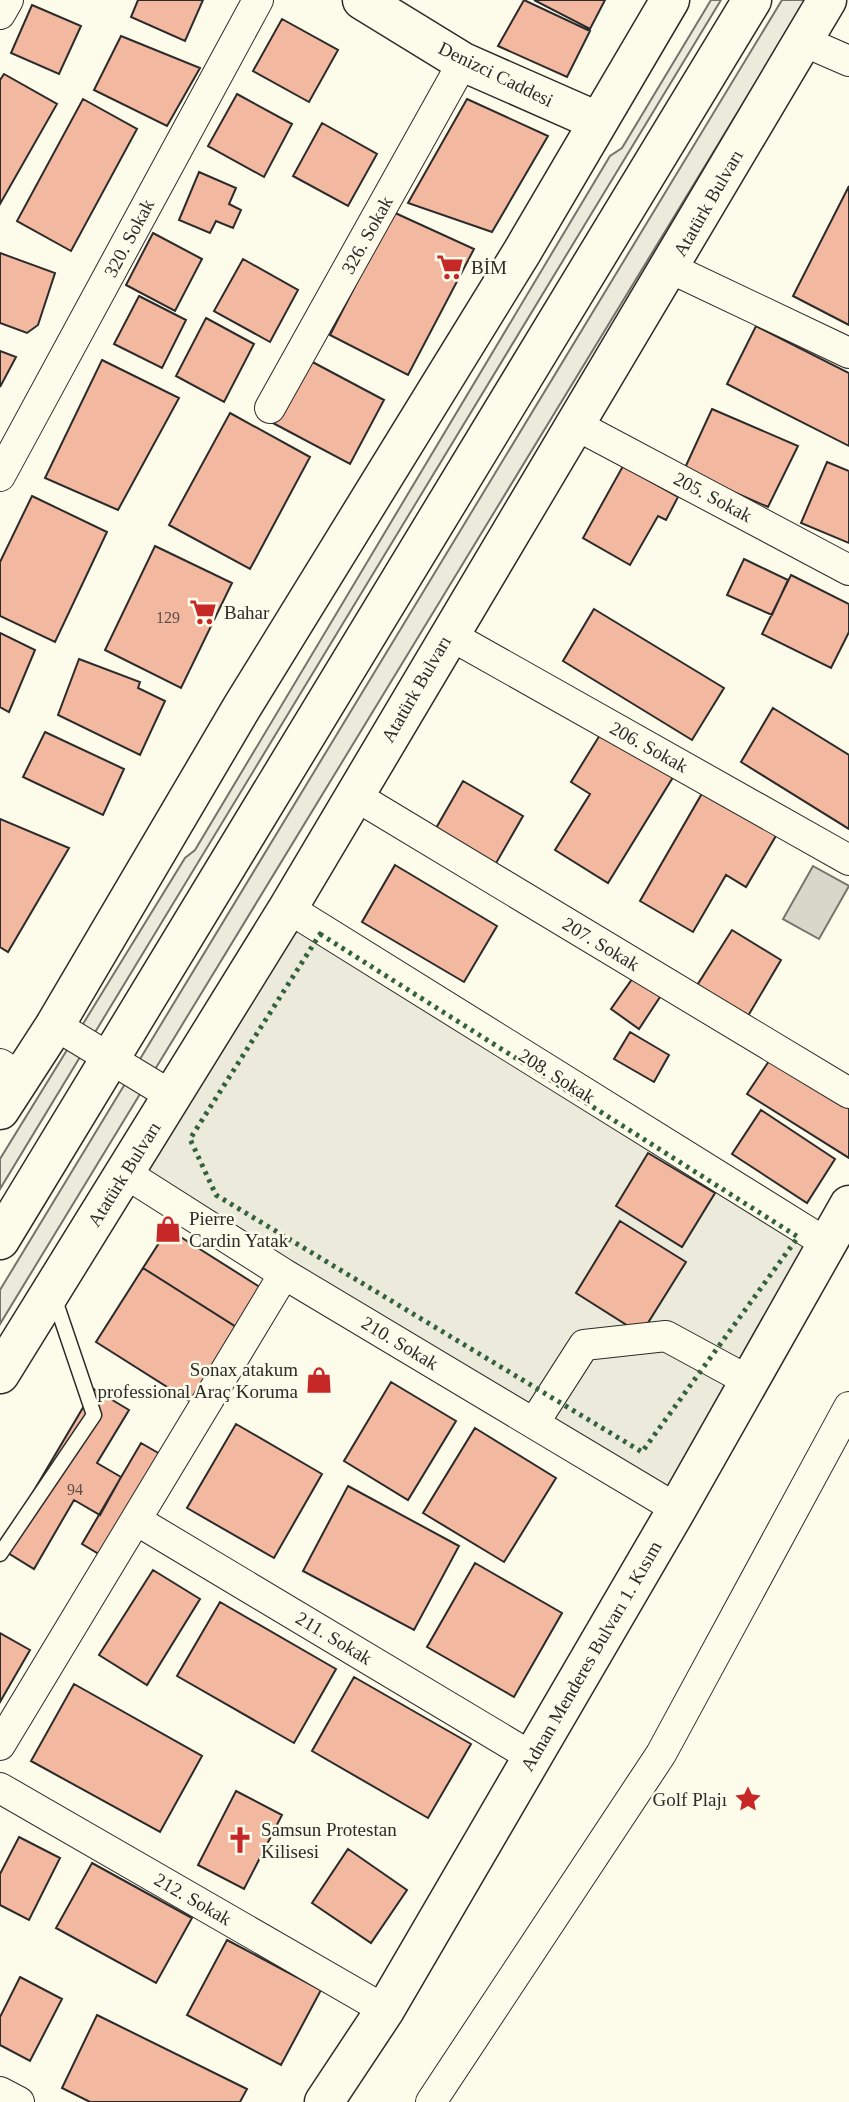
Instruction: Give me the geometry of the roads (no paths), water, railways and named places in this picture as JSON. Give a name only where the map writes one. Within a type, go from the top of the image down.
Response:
[{"type":"main road","name":"Denizci Caddesi","points":[[362,0],[463,62],[597,121]]},
{"type":"main road","points":[[0,1110],[11,1071],[55,1025],[242,707],[514,264],[670,0]]},
{"type":"main road","points":[[0,1240],[752,0]]},
{"type":"main road","name":"Atatürk Bulvarı","points":[[0,1374],[288,908],[448,634],[670,268],[827,0]]},
{"type":"main road","name":"Adnan Menderes Bulvarı 1. Kısım","points":[[324,2102],[385,2010],[677,1509],[747,1380],[849,1205]]},
{"type":"street","points":[[0,14],[8,0]]},
{"type":"street","name":"320. Sokak","points":[[0,476],[258,0]]},
{"type":"street","points":[[803,41],[849,61]]},
{"type":"street","name":"326. Sokak","points":[[270,408],[463,62]]},
{"type":"street","points":[[670,268],[849,353]]},
{"type":"street","name":"205. Sokak","points":[[576,425],[849,570]]},
{"type":"street","name":"206. Sokak","points":[[448,634],[849,860]]},
{"type":"street","name":"207. Sokak","points":[[354,795],[849,1093]]},
{"type":"street","name":"208. Sokak","points":[[288,908],[826,1243]]},
{"type":"street","points":[[55,1025],[172,1096]]},
{"type":"street","name":"210. Sokak","points":[[125,1173],[284,1274],[677,1509]]},
{"type":"street","points":[[0,1745],[284,1274]]},
{"type":"street","points":[[534,1423],[584,1345],[666,1336],[747,1380]]},
{"type":"street","points":[[430,2102],[661,1754],[849,1408]]},
{"type":"street","name":"211. Sokak","points":[[136,1520],[532,1757]]},
{"type":"street","name":"212. Sokak","points":[[0,1787],[385,2010]]},
{"type":"street","points":[[0,2092],[19,2102]]},
{"type":"lane","points":[[0,1554],[94,1415],[51,1291]]},
{"type":"place","name":"BİM","points":[[450,267]]},
{"type":"place","name":"Bahar","points":[[203,612]]},
{"type":"place","name":"Pierre Cardin Yatak","points":[[168,1229]]},
{"type":"place","name":"Sonax atakum professional Araç Koruma","points":[[319,1380]]},
{"type":"place","name":"Golf Plajı","points":[[748,1799]]},
{"type":"place","name":"Samsun Protestan Kilisesi","points":[[240,1840]]}]
